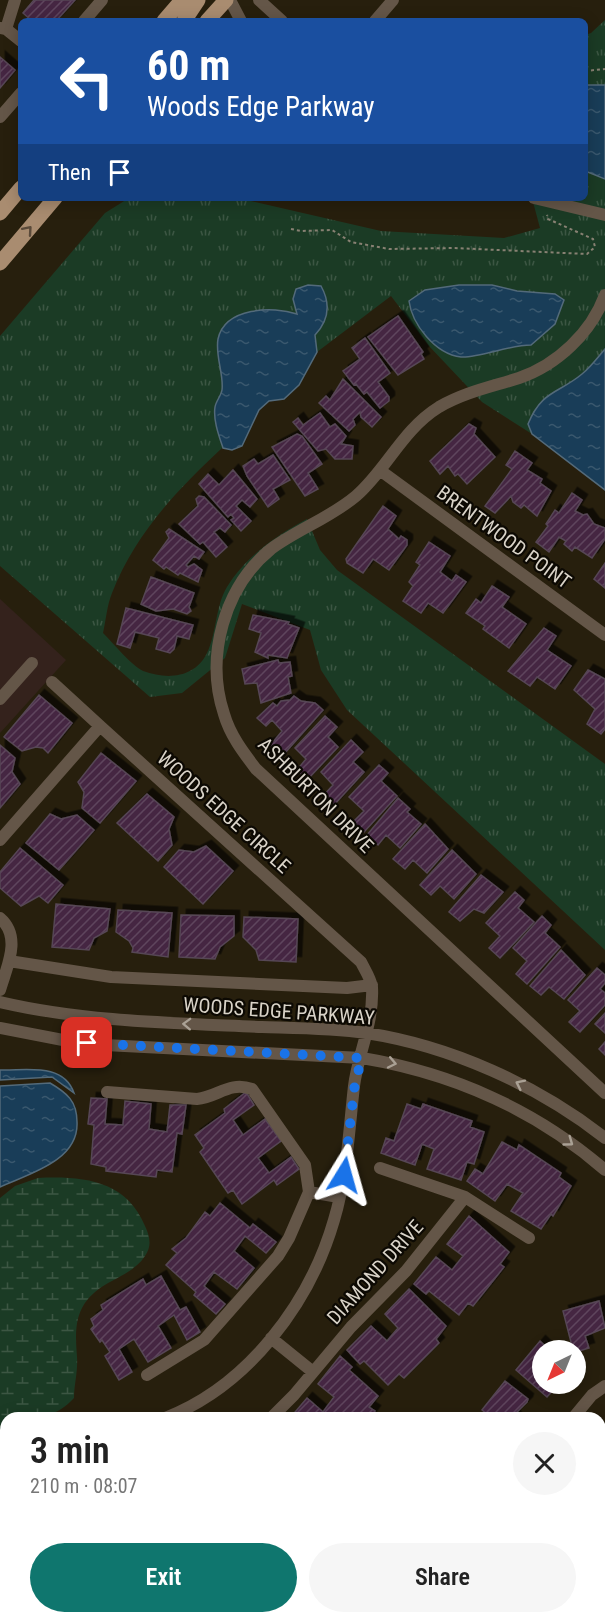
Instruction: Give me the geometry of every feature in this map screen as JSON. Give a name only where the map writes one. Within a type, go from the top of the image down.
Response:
[{"type":"main road","points":[[167,18],[182,0]]},
{"type":"main road","points":[[186,18],[198,0]]},
{"type":"main road","points":[[210,18],[228,0]]},
{"type":"main road","points":[[0,213],[18,192]]},
{"type":"main road","points":[[0,263],[53,201]]},
{"type":"street","points":[[15,0],[3,28],[18,39]]},
{"type":"street","points":[[87,18],[102,0]]},
{"type":"street","points":[[228,0],[239,18]]},
{"type":"street","points":[[259,0],[279,18]]},
{"type":"street","points":[[378,18],[393,0]]},
{"type":"street","points":[[0,117],[18,96]]},
{"type":"street","points":[[546,201],[605,215]]},
{"type":"street","name":"ASHBURTON DRIVE","points":[[605,295],[588,326],[552,362],[518,379],[470,392],[436,409],[402,438],[381,471],[340,509],[270,550],[238,588],[224,620],[218,650],[219,690],[223,713],[245,755],[270,783],[605,1093]]},
{"type":"street","name":"BRENTWOOD POINT","points":[[381,471],[605,635]]},
{"type":"street","points":[[0,699],[32,663]]},
{"type":"street","name":"WOODS EDGE CIRCLE","points":[[52,682],[361,962],[372,986]]},
{"type":"street","points":[[0,840],[100,726]]},
{"type":"street","points":[[0,918],[9,926],[12,935],[9,961],[0,990]]},
{"type":"street","points":[[9,961],[111,977],[347,988],[372,986],[367,1034],[355,1083],[334,1221],[312,1273],[291,1311],[246,1366],[227,1381],[175,1412]]},
{"type":"street","name":"WOODS EDGE PARKWAY","points":[[0,1002],[84,1018],[367,1034],[436,1051],[497,1073],[572,1114],[605,1138]]},
{"type":"street","name":"WOODS EDGE PARKWAY","points":[[0,1028],[68,1041],[105,1045],[362,1058],[437,1075],[505,1103],[562,1137],[605,1170]]},
{"type":"street","points":[[107,1092],[197,1100],[207,1098],[231,1086],[252,1089],[306,1165],[309,1192],[290,1238],[247,1294],[204,1340],[147,1375]]},
{"type":"street","points":[[380,1168],[465,1197],[529,1238]]},
{"type":"street","points":[[309,1192],[339,1197]]},
{"type":"street","name":"DIAMOND DRIVE","points":[[276,1412],[351,1327],[406,1271],[465,1197]]},
{"type":"street","points":[[271,1338],[313,1372]]},
{"type":"street","points":[[578,1412],[605,1386]]},
{"type":"path","points":[[588,71],[605,69]]},
{"type":"path","points":[[291,229],[332,230],[351,242],[389,249],[454,248],[587,254],[595,247],[593,239],[548,219],[538,201]]},
{"type":"shaded area","points":[[0,599],[66,660],[0,733]]},
{"type":"green space","points":[[605,20],[605,490],[532,434],[482,402],[429,346],[391,296],[317,352],[299,385],[284,399],[269,401],[259,410],[242,446],[232,450],[222,448],[173,497],[145,532],[121,572],[110,598],[103,633],[143,671],[161,676],[188,672],[202,661],[207,653],[223,595],[234,576],[263,548],[284,532],[307,519],[320,550],[337,570],[605,764],[605,950],[347,710],[321,670],[310,630],[242,604],[225,658],[182,693],[150,697],[0,566],[0,336],[105,213],[124,201],[251,201],[381,231],[504,238],[540,228],[533,201],[588,201],[588,34]]},
{"type":"green space","points":[[38,1178],[71,1178],[101,1184],[127,1199],[137,1211],[149,1238],[147,1252],[138,1264],[96,1291],[82,1308],[77,1326],[74,1398],[55,1412],[0,1412],[0,1198],[15,1186]]},
{"type":"water","points":[[588,85],[605,85],[605,179],[588,172]]},
{"type":"water","points":[[308,285],[321,286],[327,305],[326,318],[315,335],[317,352],[299,385],[284,399],[269,401],[259,410],[242,446],[232,450],[223,448],[215,417],[216,405],[222,390],[217,345],[222,328],[230,320],[251,312],[276,310],[297,314],[293,299],[296,289]]},
{"type":"water","points":[[459,285],[492,285],[517,291],[555,294],[564,300],[555,324],[531,345],[461,357],[442,350],[426,336],[415,319],[409,301],[425,290]]},
{"type":"water","points":[[605,349],[605,490],[532,434],[528,424],[533,413],[545,399],[582,374]]},
{"type":"water","points":[[0,1070],[53,1072],[69,1083],[74,1093],[52,1077],[0,1080]]},
{"type":"water","points":[[50,1083],[70,1098],[75,1108],[77,1122],[70,1147],[50,1164],[0,1187],[0,1086]]},
{"type":"building","points":[[34,0],[75,0],[59,18],[29,18],[23,13]]},
{"type":"building","points":[[0,57],[15,70],[0,88]]},
{"type":"building","points":[[398,316],[423,352],[421,354],[424,359],[398,375],[368,337]]},
{"type":"building","points":[[365,338],[390,373],[378,382],[389,397],[389,401],[380,408],[367,392],[364,394],[356,384],[354,385],[343,371],[360,359],[352,348]]},
{"type":"building","points":[[343,379],[381,417],[372,427],[361,417],[360,412],[353,419],[355,425],[349,431],[319,403],[326,396],[330,400]]},
{"type":"building","points":[[320,413],[330,427],[335,424],[346,436],[341,444],[353,446],[352,459],[335,459],[326,449],[318,451],[293,422],[298,418],[303,425]]},
{"type":"building","points":[[469,424],[476,428],[474,434],[495,457],[467,484],[458,474],[455,476],[448,466],[440,474],[430,461]]},
{"type":"building","points":[[297,434],[302,436],[322,464],[308,473],[318,489],[305,496],[272,447]]},
{"type":"building","points":[[515,451],[532,463],[527,470],[542,479],[540,483],[551,491],[537,516],[524,505],[521,508],[513,502],[511,496],[495,513],[485,506],[512,469],[506,465]]},
{"type":"building","points":[[273,455],[290,480],[273,489],[279,499],[268,507],[243,466],[254,459],[258,464]]},
{"type":"building","points":[[233,470],[257,499],[250,507],[242,500],[236,506],[251,521],[241,531],[231,520],[234,518],[231,514],[228,517],[199,484],[208,474],[219,485]]},
{"type":"building","points":[[572,493],[582,500],[575,511],[583,515],[587,514],[594,524],[605,528],[605,539],[592,558],[575,547],[572,551],[564,544],[566,541],[559,537],[549,552],[536,542],[548,526],[546,524],[555,510],[559,513]]},
{"type":"building","points":[[199,496],[204,497],[231,525],[225,532],[220,528],[214,532],[227,547],[216,557],[203,542],[200,544],[179,524],[198,506],[196,499]]},
{"type":"building","points":[[383,506],[396,516],[388,529],[399,539],[401,536],[407,540],[407,545],[389,570],[373,559],[363,573],[347,563],[346,559]]},
{"type":"building","points":[[169,529],[204,552],[199,559],[194,556],[186,565],[188,567],[194,564],[202,570],[198,582],[180,573],[178,575],[166,567],[164,569],[153,560],[169,538],[166,532]]},
{"type":"building","points":[[429,542],[450,556],[440,572],[452,581],[456,575],[466,582],[443,613],[428,603],[421,613],[403,601],[413,586],[409,582],[420,565],[416,562]]},
{"type":"building","points":[[605,563],[605,588],[594,579]]},
{"type":"building","points":[[151,577],[194,593],[189,607],[191,611],[187,614],[173,609],[156,611],[141,604]]},
{"type":"building","points":[[492,586],[509,597],[502,607],[526,624],[509,648],[483,629],[485,626],[466,613],[476,599],[481,603]]},
{"type":"building","points":[[126,608],[193,625],[189,639],[177,636],[174,649],[170,653],[156,649],[159,638],[135,632],[130,648],[117,644]]},
{"type":"building","points":[[253,615],[289,622],[288,624],[299,628],[287,658],[268,655],[268,658],[255,652],[261,633],[249,629]]},
{"type":"building","points":[[544,628],[556,636],[547,650],[571,666],[555,689],[537,677],[530,686],[508,671]]},
{"type":"building","points":[[278,660],[279,663],[290,662],[292,676],[288,677],[291,693],[261,703],[257,683],[245,684],[242,669]]},
{"type":"building","points":[[588,670],[605,679],[605,729],[601,734],[587,724],[595,709],[574,690]]},
{"type":"building","points":[[39,695],[72,723],[48,753],[43,748],[36,747],[22,751],[4,737]]},
{"type":"building","points":[[294,696],[301,701],[315,703],[323,710],[284,754],[267,744],[274,741],[282,731],[272,720],[266,726],[257,718],[273,703],[277,706],[281,701],[290,700]]},
{"type":"building","points":[[325,716],[337,727],[328,737],[338,747],[307,780],[297,770],[306,759],[295,748]]},
{"type":"building","points":[[351,740],[363,752],[353,762],[364,772],[334,805],[324,795],[333,785],[321,772]]},
{"type":"building","points":[[0,745],[15,758],[12,772],[20,784],[0,808]]},
{"type":"building","points":[[101,753],[136,781],[100,823],[82,808],[84,792],[78,782]]},
{"type":"building","points":[[379,765],[388,773],[381,781],[397,796],[364,832],[353,822],[364,811],[349,797]]},
{"type":"building","points":[[147,794],[174,817],[169,829],[172,845],[158,861],[117,823]]},
{"type":"building","points":[[398,798],[410,809],[407,812],[421,824],[400,848],[386,835],[378,845],[367,835]]},
{"type":"building","points":[[50,814],[61,819],[77,815],[94,830],[59,870],[26,843]]},
{"type":"building","points":[[425,824],[448,849],[427,873],[413,860],[405,869],[393,859]]},
{"type":"building","points":[[206,846],[233,871],[203,904],[164,867],[179,850],[194,852]]},
{"type":"building","points":[[20,848],[63,885],[48,903],[39,896],[21,906],[0,888],[0,872]]},
{"type":"building","points":[[452,850],[476,874],[454,899],[440,886],[431,895],[420,885]]},
{"type":"building","points":[[481,875],[503,892],[484,913],[474,909],[460,921],[449,912]]},
{"type":"building","points":[[515,892],[524,900],[518,908],[534,922],[500,958],[489,948],[500,936],[486,923]]},
{"type":"building","points":[[56,904],[110,909],[107,931],[94,938],[89,950],[52,947]]},
{"type":"building","points":[[118,910],[172,913],[168,957],[132,952],[133,948],[129,941],[116,932]]},
{"type":"building","points":[[181,915],[234,916],[234,936],[220,947],[215,959],[179,957]]},
{"type":"building","points":[[542,916],[551,925],[545,933],[560,947],[527,984],[516,974],[527,961],[513,948]]},
{"type":"building","points":[[244,917],[298,919],[296,962],[259,960],[256,950],[243,937]]},
{"type":"building","points":[[561,950],[585,975],[564,999],[549,987],[541,995],[530,986]]},
{"type":"building","points":[[597,968],[605,975],[605,983],[600,989],[605,993],[605,1005],[580,1032],[569,1022],[580,1011],[568,1000]]},
{"type":"building","points":[[605,1013],[605,1033],[595,1024]]},
{"type":"building","points":[[605,1042],[605,1055],[599,1049]]},
{"type":"building","points":[[246,1092],[254,1105],[233,1120],[243,1135],[265,1119],[281,1141],[258,1158],[269,1173],[291,1157],[299,1169],[277,1185],[274,1180],[242,1204],[233,1190],[228,1193],[200,1152],[204,1148],[195,1135],[225,1113],[224,1109]]},
{"type":"building","points":[[91,1098],[107,1099],[105,1124],[123,1125],[125,1101],[151,1104],[149,1129],[167,1132],[170,1105],[186,1105],[182,1134],[177,1133],[172,1172],[157,1170],[156,1177],[106,1171],[106,1167],[91,1164],[94,1125],[88,1124]]},
{"type":"building","points":[[407,1104],[421,1109],[423,1104],[472,1121],[470,1127],[484,1132],[474,1164],[467,1162],[461,1180],[427,1169],[434,1149],[422,1144],[415,1165],[381,1153],[386,1138],[394,1141]]},
{"type":"building","points":[[502,1142],[517,1150],[519,1145],[561,1173],[559,1177],[571,1186],[553,1216],[551,1214],[541,1229],[511,1211],[523,1193],[507,1184],[495,1201],[467,1181],[475,1169],[483,1174]]},
{"type":"building","points":[[220,1203],[250,1228],[253,1224],[276,1242],[266,1253],[245,1236],[234,1251],[254,1268],[237,1289],[214,1272],[204,1286],[225,1304],[216,1314],[194,1295],[196,1292],[166,1265],[177,1253],[172,1249],[186,1238],[205,1212],[210,1216]]},
{"type":"building","points":[[469,1216],[509,1252],[500,1264],[504,1267],[473,1306],[468,1303],[459,1315],[429,1291],[426,1294],[414,1284],[436,1257],[452,1270],[463,1256],[447,1244]]},
{"type":"building","points":[[161,1276],[180,1310],[186,1307],[200,1332],[187,1340],[174,1315],[158,1326],[171,1348],[148,1362],[134,1339],[119,1349],[132,1372],[119,1380],[105,1356],[110,1352],[91,1329],[94,1326],[91,1319],[103,1310],[101,1305],[143,1279],[146,1285]]},
{"type":"building","points":[[409,1289],[446,1326],[436,1339],[439,1343],[404,1378],[399,1374],[388,1385],[364,1361],[360,1364],[347,1350],[371,1326],[387,1341],[398,1328],[385,1314]]},
{"type":"building","points":[[599,1301],[605,1328],[585,1336],[589,1348],[586,1349],[586,1340],[570,1340],[563,1311]]},
{"type":"building","points":[[532,1351],[532,1384],[516,1370]]},
{"type":"building","points":[[340,1356],[352,1367],[349,1370],[378,1396],[369,1407],[375,1411],[323,1412],[334,1397],[318,1384]]},
{"type":"building","points":[[505,1381],[528,1399],[517,1412],[484,1412],[482,1410]]},
{"type":"building","points":[[307,1398],[323,1412],[295,1412]]},
{"type":"route","points":[[87,1043],[362,1058],[355,1083],[344,1175]]}]
